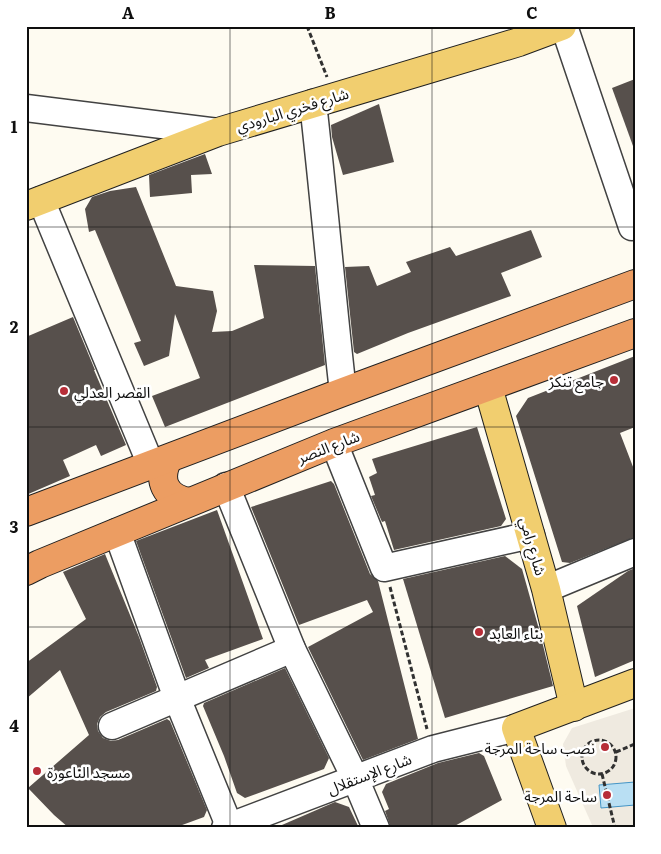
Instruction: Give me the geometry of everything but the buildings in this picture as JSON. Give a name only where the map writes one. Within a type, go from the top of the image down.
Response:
[{"type":"highway","points":[[26,512],[635,284]]},
{"type":"highway","name":"شارع النصر","points":[[26,571],[226,486],[334,443],[635,333]]},
{"type":"highway","points":[[160,462],[163,468],[162,477],[165,487],[171,495],[189,502]]},
{"type":"main road","name":"شارع فخري البارودي","points":[[34,203],[218,132],[518,42],[563,26]]},
{"type":"main road","name":"شارع رامي","points":[[488,387],[546,590],[574,707]]},
{"type":"main road","points":[[545,825],[516,728],[635,683]]},
{"type":"street","points":[[563,26],[632,227]]},
{"type":"street","points":[[324,100],[327,246],[343,392]]},
{"type":"street","points":[[26,108],[218,132]]},
{"type":"street","points":[[34,203],[160,462]]},
{"type":"street","points":[[334,443],[384,568],[531,535]]},
{"type":"street","points":[[226,486],[292,649],[355,778],[376,828]]},
{"type":"street","points":[[117,532],[177,698],[228,827]]},
{"type":"street","points":[[546,590],[635,552]]},
{"type":"street","points":[[112,726],[292,649]]},
{"type":"street","name":"شارع الإستقلال","points":[[228,827],[433,749],[516,728]]},
{"type":"path","points":[[307,26],[324,100]]},
{"type":"path","points":[[384,568],[433,749]]},
{"type":"path","points":[[602,740],[608,742],[616,752],[615,763],[612,768],[602,774],[589,771],[585,766],[582,754],[589,742],[602,740]]},
{"type":"path","points":[[616,752],[635,744]]},
{"type":"path","points":[[602,774],[615,828]]},
{"type":"shaded area","name":"ساحة المرجة","points":[[635,708],[635,825],[621,828],[595,828],[566,766],[563,744],[572,728]]},
{"type":"water","points":[[635,782],[635,805],[601,808],[599,785]]},
{"type":"place","name":"جامع تنكز","points":[[614,380]]},
{"type":"place","name":"القصر العدلي","points":[[64,391]]},
{"type":"place","name":"بناء العابد","points":[[479,632]]},
{"type":"place","name":"نصب ساحة المرجة","points":[[605,747]]},
{"type":"place","name":"مسجد الناعورة","points":[[37,771]]},
{"type":"place","name":"ساحة المرجة","points":[[607,795]]}]
